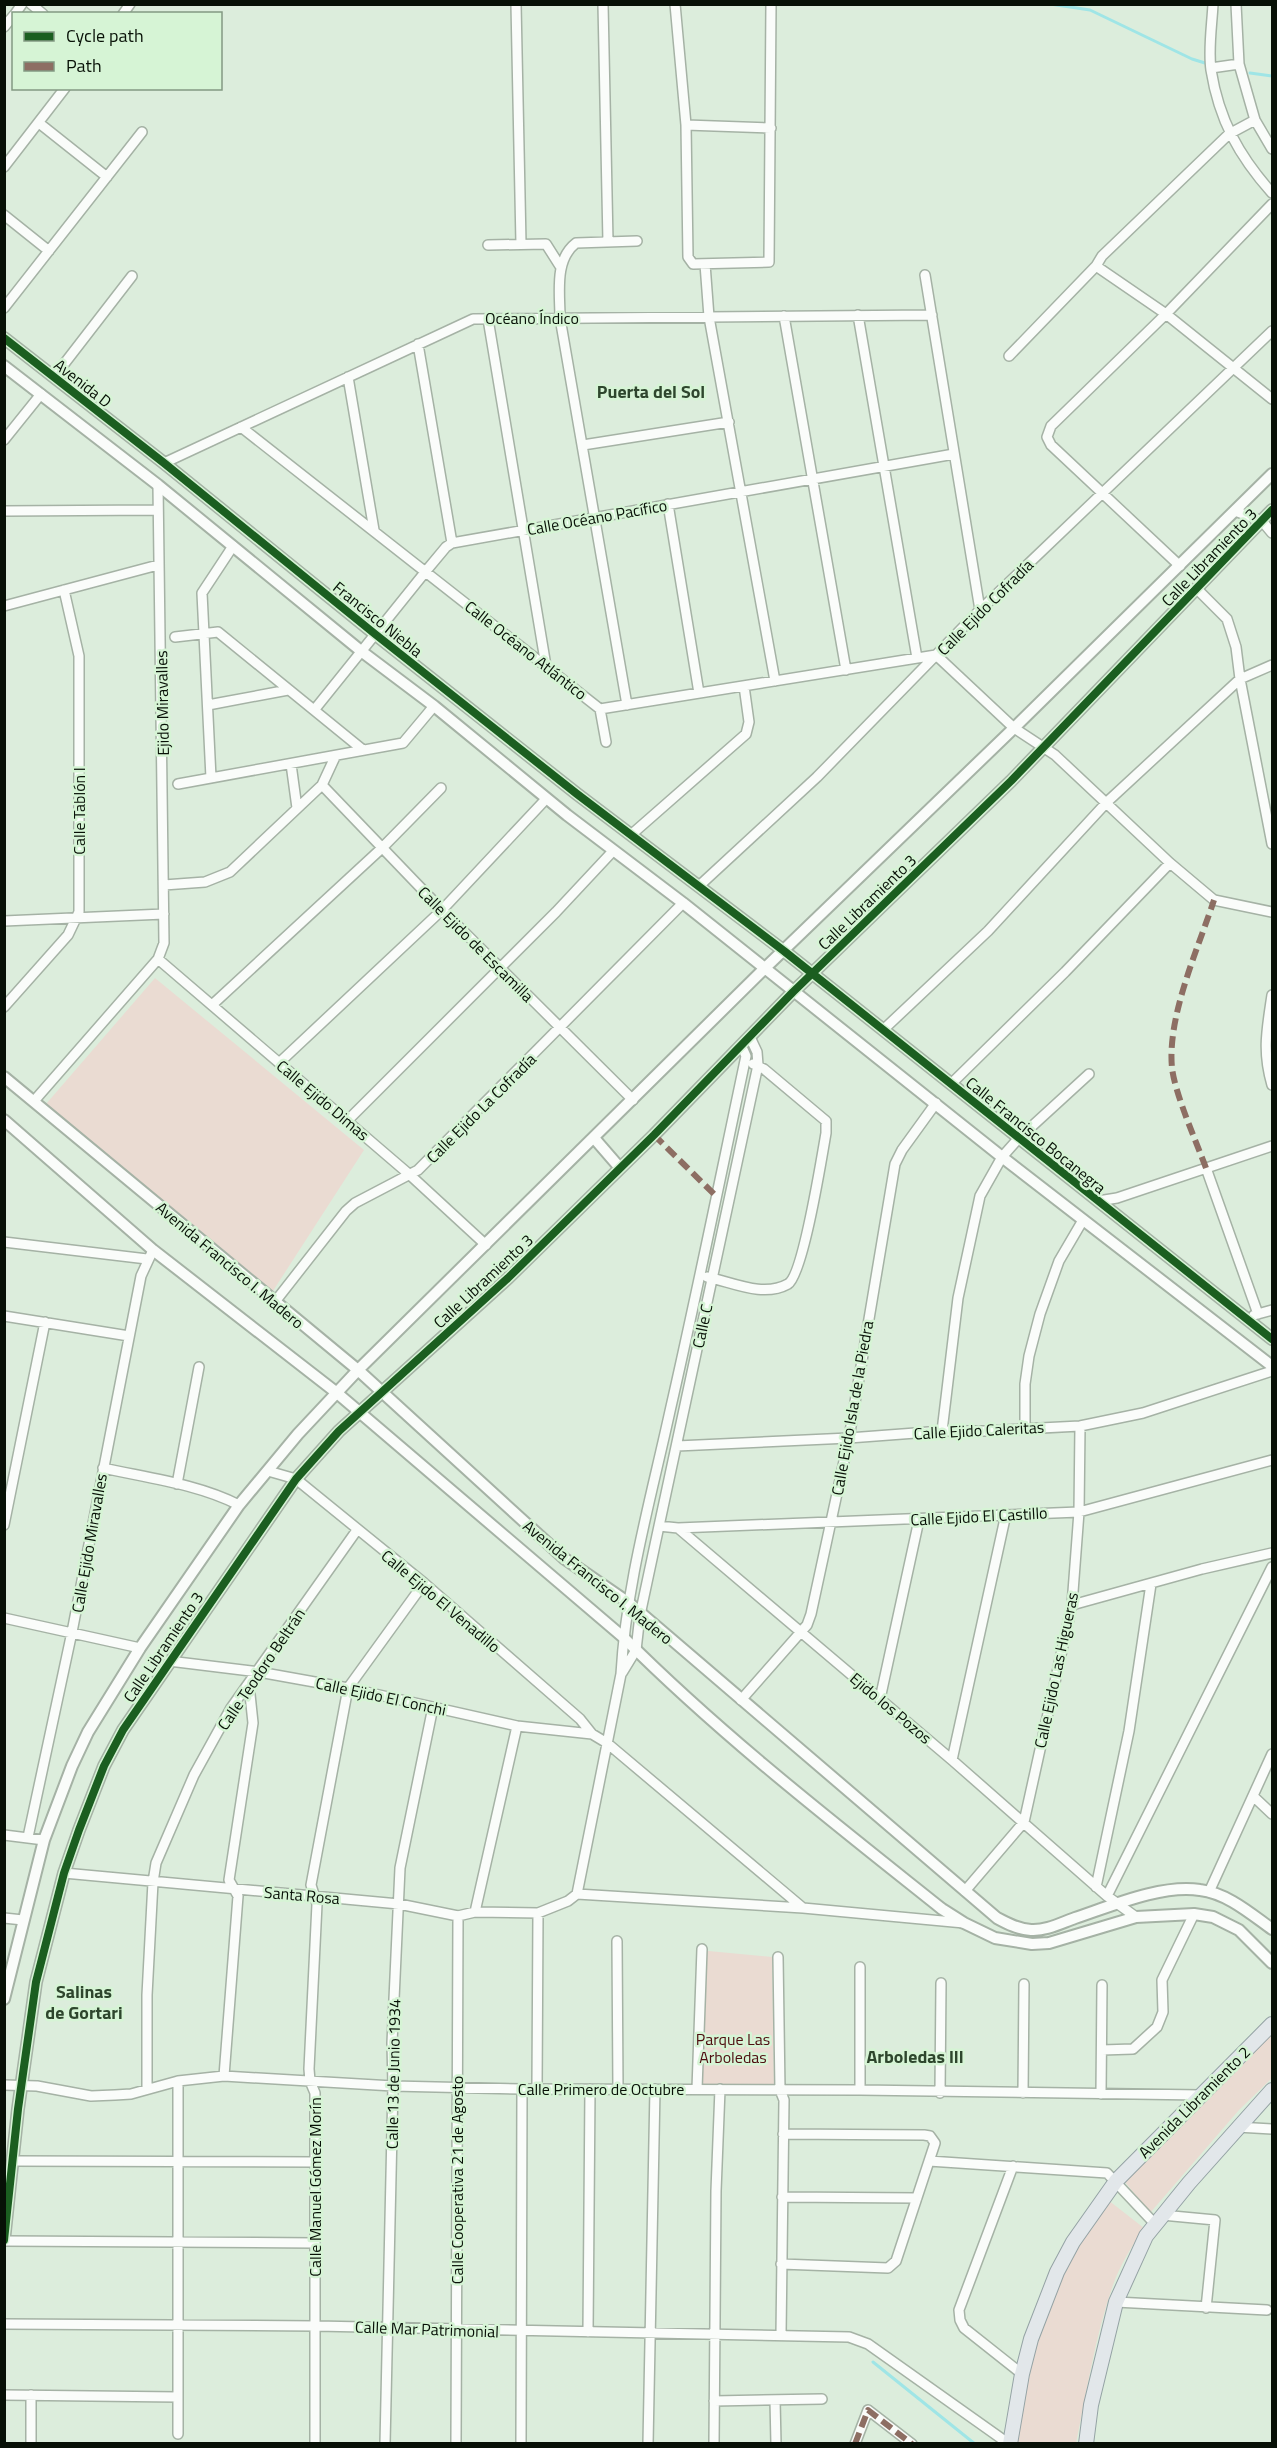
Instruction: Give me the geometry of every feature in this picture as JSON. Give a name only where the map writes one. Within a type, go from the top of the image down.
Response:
[{"type":"main road","name":"Avenida Libramiento 2","points":[[1010,2444],[1022,2374],[1031,2339],[1058,2272],[1073,2242],[1116,2181],[1272,2024]]},
{"type":"main road","points":[[1087,2441],[1091,2405],[1116,2302],[1146,2236],[1237,2127],[1272,2090]]},
{"type":"street","points":[[516,4],[521,244]]},
{"type":"street","points":[[603,4],[608,242]]},
{"type":"street","points":[[675,4],[686,125],[688,257],[693,264],[769,262],[771,4]]},
{"type":"street","points":[[1213,4],[1211,68],[1229,134],[1272,193]]},
{"type":"street","points":[[1236,4],[1239,64],[1255,120],[1272,149]]},
{"type":"street","points":[[1211,68],[1239,64]]},
{"type":"street","points":[[4,167],[64,90]]},
{"type":"street","points":[[1009,357],[1096,266],[1102,256],[1229,134],[1255,120]]},
{"type":"street","points":[[39,123],[107,177]]},
{"type":"street","points":[[686,125],[771,128]]},
{"type":"street","points":[[4,308],[142,132]]},
{"type":"street","points":[[1180,566],[1051,445],[1047,437],[1052,426],[1166,314],[1272,204]]},
{"type":"street","points":[[4,215],[49,251]]},
{"type":"street","points":[[627,705],[560,318],[560,267],[570,248],[576,243],[637,241]]},
{"type":"street","points":[[488,245],[546,244],[560,267]]},
{"type":"street","points":[[705,264],[709,317],[775,681]]},
{"type":"street","points":[[1096,266],[1166,314],[1272,399]]},
{"type":"street","points":[[925,275],[980,610]]},
{"type":"street","points":[[54,377],[132,276]]},
{"type":"street","points":[[858,315],[917,658]]},
{"type":"street","name":"Océano Índico","points":[[164,463],[473,319],[932,315]]},
{"type":"street","points":[[784,316],[846,670]]},
{"type":"street","points":[[488,319],[546,666]]},
{"type":"street","name":"Calle Ejido Cofradía","points":[[699,886],[817,777],[980,610],[1272,331]]},
{"type":"street","name":"Avenida D","points":[[4,338],[164,463]]},
{"type":"street","points":[[315,710],[426,571],[452,543],[418,344]]},
{"type":"street","name":"Avenida D","points":[[4,366],[158,485]]},
{"type":"street","points":[[348,377],[374,530]]},
{"type":"street","points":[[4,440],[41,393]]},
{"type":"street","points":[[583,445],[729,422]]},
{"type":"street","name":"Calle Océano Atlántico","points":[[241,427],[600,709],[936,656]]},
{"type":"street","name":"Calle Océano Pacífico","points":[[452,543],[954,454]]},
{"type":"street","name":"Francisco Niebla","points":[[164,463],[577,794],[699,886]]},
{"type":"street","name":"Calle Libramiento 3","points":[[4,1999],[44,1840],[72,1766],[88,1732],[140,1648],[239,1505],[358,1370],[765,968],[1014,728],[1272,474]]},
{"type":"street","name":"Francisco Niebla","points":[[158,485],[361,651],[434,706],[546,799],[765,968]]},
{"type":"street","name":"Ejido Miravalles","points":[[158,485],[164,885],[164,943],[158,958]]},
{"type":"street","points":[[668,504],[699,693]]},
{"type":"street","points":[[4,511],[158,510]]},
{"type":"street","name":"Calle Libramiento 3","points":[[4,2241],[21,2085],[36,1982],[64,1873],[104,1766],[123,1730],[169,1661],[296,1479],[339,1431],[508,1278],[621,1168],[742,1047],[793,992],[1042,748],[1272,510]]},
{"type":"street","points":[[1235,511],[1262,521],[1272,533]]},
{"type":"street","points":[[211,778],[202,592],[233,546]]},
{"type":"street","points":[[4,606],[158,565]]},
{"type":"street","points":[[1197,589],[1227,619],[1236,647],[1240,679],[1272,844]]},
{"type":"street","name":"Calle Tablón I","points":[[4,1007],[68,934],[79,912],[79,656],[64,590]]},
{"type":"street","points":[[175,637],[218,632],[363,750]]},
{"type":"street","points":[[936,656],[1014,728],[1055,755],[1170,863],[1214,900],[1272,912]]},
{"type":"street","points":[[884,1030],[988,932],[1107,802],[1240,679],[1272,666]]},
{"type":"street","points":[[632,834],[746,734],[749,722],[744,686]]},
{"type":"street","points":[[208,705],[288,690]]},
{"type":"street","points":[[178,784],[403,743],[434,706]]},
{"type":"street","points":[[600,709],[606,742]]},
{"type":"street","points":[[164,885],[205,882],[230,872],[322,785],[335,757]]},
{"type":"street","points":[[291,764],[297,808]]},
{"type":"street","name":"Calle Ejido de Escamilla","points":[[322,785],[442,910],[633,1100]]},
{"type":"street","points":[[212,1005],[382,848],[441,788]]},
{"type":"street","points":[[279,1063],[442,910],[546,799]]},
{"type":"street","points":[[347,1121],[501,969],[613,851]]},
{"type":"street","points":[[951,1084],[1065,972],[1170,863]]},
{"type":"street","name":"Calle Francisco Bocanegra","points":[[699,886],[1272,1339]]},
{"type":"street","name":"Calle Ejido La Cofradía","points":[[274,1303],[346,1211],[355,1203],[418,1170],[683,903]]},
{"type":"street","points":[[4,921],[164,914]]},
{"type":"street","points":[[34,1101],[158,958]]},
{"type":"street","name":"Calle Ejido Dimas","points":[[158,958],[410,1175],[486,1245]]},
{"type":"street","points":[[765,968],[1002,1157],[1272,1366]]},
{"type":"street","points":[[1272,995],[1265,1039],[1265,1053],[1272,1085]]},
{"type":"street","name":"Calle C","points":[[636,1650],[640,1615],[658,1526],[758,1065],[757,1052],[750,1037]]},
{"type":"street","name":"Calle C","points":[[621,1674],[623,1637],[629,1603],[745,1061],[745,1052],[742,1047]]},
{"type":"street","points":[[700,1275],[758,1289],[789,1283],[796,1275],[806,1233],[826,1133],[826,1121],[758,1065],[745,1061]]},
{"type":"street","points":[[942,1431],[958,1298],[975,1209],[986,1183],[1002,1157],[1017,1139],[1089,1074]]},
{"type":"street","name":"Avenida Francisco I. Madero","points":[[4,1077],[274,1303],[358,1370],[565,1559],[629,1603],[640,1615],[997,1918],[1014,1926],[1043,1930],[1116,1904],[1170,1890],[1186,1889],[1209,1892],[1232,1902],[1272,1929]]},
{"type":"street","name":"Calle Ejido Isla de la Piedra","points":[[741,1700],[807,1625],[812,1614],[849,1438],[895,1164],[902,1150],[936,1103]]},
{"type":"street","name":"Avenida Francisco I. Madero","points":[[5,1121],[150,1255],[337,1393],[623,1637],[768,1769],[942,1909],[995,1938],[1032,1944],[1049,1943],[1121,1919],[1194,1914],[1213,1917],[1239,1930],[1272,1964]]},
{"type":"street","points":[[594,1138],[621,1168]]},
{"type":"street","points":[[1098,1201],[1118,1198],[1272,1146]]},
{"type":"street","points":[[1206,1167],[1258,1314]]},
{"type":"street","points":[[1025,1429],[1025,1384],[1040,1314],[1059,1261],[1083,1220]]},
{"type":"street","points":[[4,1242],[150,1255]]},
{"type":"street","name":"Calle Ejido Miravalles","points":[[28,1837],[72,1632],[141,1276],[150,1255]]},
{"type":"street","points":[[1246,1318],[1272,1310]]},
{"type":"street","points":[[4,1316],[129,1336]]},
{"type":"street","points":[[4,1525],[45,1322]]},
{"type":"street","points":[[177,1484],[199,1367]]},
{"type":"street","name":"Calle Ejido Caleritas","points":[[677,1446],[942,1431],[1080,1426],[1143,1413],[1272,1371]]},
{"type":"street","points":[[670,1413],[684,1413]]},
{"type":"street","name":"Calle Ejido Las Higueras","points":[[965,1891],[1024,1822],[1072,1605],[1078,1512],[1080,1426]]},
{"type":"street","name":"Calle Ejido El Castillo","points":[[678,1528],[1078,1512],[1272,1460]]},
{"type":"street","points":[[102,1468],[177,1484],[228,1499],[239,1505]]},
{"type":"street","name":"Calle Ejido El Venadillo","points":[[268,1471],[296,1479],[424,1583],[580,1719],[592,1734],[607,1743],[803,1908]]},
{"type":"street","points":[[952,1760],[1006,1514]]},
{"type":"street","points":[[880,1700],[919,1520]]},
{"type":"street","points":[[658,1526],[678,1528]]},
{"type":"street","name":"Ejido los Pozos","points":[[678,1528],[952,1760],[1116,1904],[1136,1917]]},
{"type":"street","name":"Calle Teodoro Beltrán","points":[[147,2089],[147,1995],[156,1863],[194,1775],[231,1708],[259,1672],[357,1530]]},
{"type":"street","points":[[1072,1605],[1202,1569],[1272,1553]]},
{"type":"street","points":[[1107,1896],[1272,1567]]},
{"type":"street","points":[[348,1688],[424,1583]]},
{"type":"street","points":[[1096,1887],[1130,1731],[1151,1584]]},
{"type":"street","points":[[4,1618],[140,1648]]},
{"type":"street","points":[[537,2088],[538,1913],[568,1901],[577,1894],[621,1674],[636,1650]]},
{"type":"street","name":"Calle Ejido El Conchi","points":[[169,1661],[259,1672],[348,1688],[517,1726],[592,1734]]},
{"type":"street","points":[[224,2076],[238,1896],[229,1880],[253,1723],[249,1685]]},
{"type":"street","name":"Calle Manuel Gómez Morín","points":[[315,2444],[315,2092],[310,2081],[309,2069],[317,1904],[311,1886],[348,1688]]},
{"type":"street","name":"Calle 13 de Junio 1934","points":[[385,2444],[392,2043],[399,1868],[433,1707]]},
{"type":"street","points":[[475,1912],[517,1726]]},
{"type":"street","points":[[1209,1892],[1272,1754]]},
{"type":"street","points":[[1253,1796],[1272,1814]]},
{"type":"street","points":[[4,1835],[44,1840]]},
{"type":"street","name":"Santa Rosa","points":[[64,1873],[399,1904],[458,1916],[475,1912],[538,1913]]},
{"type":"street","points":[[577,1894],[803,1908],[964,1923]]},
{"type":"street","points":[[1102,2050],[1133,2049],[1157,2027],[1163,2012],[1162,1980],[1194,1914]]},
{"type":"street","name":"Calle Cooperativa 21 de Agosto","points":[[456,2444],[458,1916]]},
{"type":"street","points":[[4,1918],[23,1920]]},
{"type":"street","points":[[617,1941],[618,2090]]},
{"type":"street","points":[[697,2089],[702,1948]]},
{"type":"street","points":[[778,1957],[780,2090],[784,2100],[781,2335]]},
{"type":"street","points":[[860,1967],[860,2090]]},
{"type":"street","points":[[940,2093],[941,1983]]},
{"type":"street","points":[[1023,2093],[1024,1984]]},
{"type":"street","points":[[1101,2094],[1102,1985]]},
{"type":"street","name":"Calle Primero de Octubre","points":[[4,2085],[21,2085],[91,2096],[131,2094],[178,2081],[224,2076],[393,2086],[522,2089],[860,2090],[940,2093],[1201,2095]]},
{"type":"street","points":[[178,2081],[178,2434]]},
{"type":"street","points":[[521,2444],[522,2089]]},
{"type":"street","points":[[588,2332],[590,2089]]},
{"type":"street","points":[[648,2444],[655,2089]]},
{"type":"street","points":[[714,2444],[716,2191],[720,2090]]},
{"type":"street","points":[[1237,2127],[1272,2129]]},
{"type":"street","points":[[781,2264],[888,2268],[896,2261],[934,2147],[930,2136],[924,2135],[783,2134]]},
{"type":"street","points":[[13,2161],[316,2162]]},
{"type":"street","points":[[929,2161],[1107,2173],[1158,2220],[1215,2220],[1206,2308]]},
{"type":"street","points":[[1013,2166],[959,2310],[964,2328],[1022,2374]]},
{"type":"street","points":[[782,2197],[917,2198]]},
{"type":"street","points":[[4,2241],[177,2244],[315,2243]]},
{"type":"street","points":[[1116,2302],[1267,2310]]},
{"type":"street","name":"Calle Mar Patrimonial","points":[[4,2324],[316,2326],[522,2332],[715,2332],[849,2337],[868,2344],[1010,2444]]},
{"type":"street","points":[[4,2395],[177,2397]]},
{"type":"street","points":[[31,2396],[31,2444]]},
{"type":"street","points":[[714,2401],[822,2399]]},
{"type":"street","points":[[775,2400],[776,2444]]},
{"type":"street","points":[[855,2444],[868,2410],[912,2444]]},
{"type":"green space","points":[[155,978],[364,1150],[271,1294],[46,1104]]},
{"type":"green space","name":"Parque Las Arboledas","points":[[698,1950],[772,1957],[774,2090],[691,2089]]},
{"type":"green space","points":[[1272,2032],[1272,2078],[1239,2110],[1150,2213],[1125,2182],[1168,2129]]},
{"type":"green space","points":[[1108,2200],[1144,2228],[1119,2270],[1113,2285],[1096,2344],[1076,2443],[1016,2444],[1038,2333],[1062,2271]]},
{"type":"waterway","points":[[1050,4],[1090,10],[1192,59],[1205,63]]},
{"type":"waterway","points":[[1250,73],[1272,76]]},
{"type":"waterway","points":[[873,2362],[975,2444]]},
{"type":"marked path","points":[[1206,1168],[1177,1091],[1172,1068],[1172,1048],[1174,1027],[1185,983],[1214,900]]},
{"type":"marked path","points":[[654,1135],[717,1197]]},
{"type":"marked path","points":[[855,2444],[868,2410],[912,2444]]},
{"type":"cycle path","points":[[4,338],[164,463],[577,794],[784,951],[1272,1339]]},
{"type":"cycle path","points":[[4,2240],[18,2109],[36,1982],[64,1873],[79,1830],[104,1766],[123,1730],[296,1479],[339,1431],[508,1278],[654,1135],[793,992],[1011,781],[1272,510]]},
{"type":"district","name":"Puerta del Sol","points":[[651,391]]},
{"type":"district","name":"Salinas de Gortari","points":[[84,2001]]},
{"type":"district","name":"Arboledas lll","points":[[915,2056]]}]
